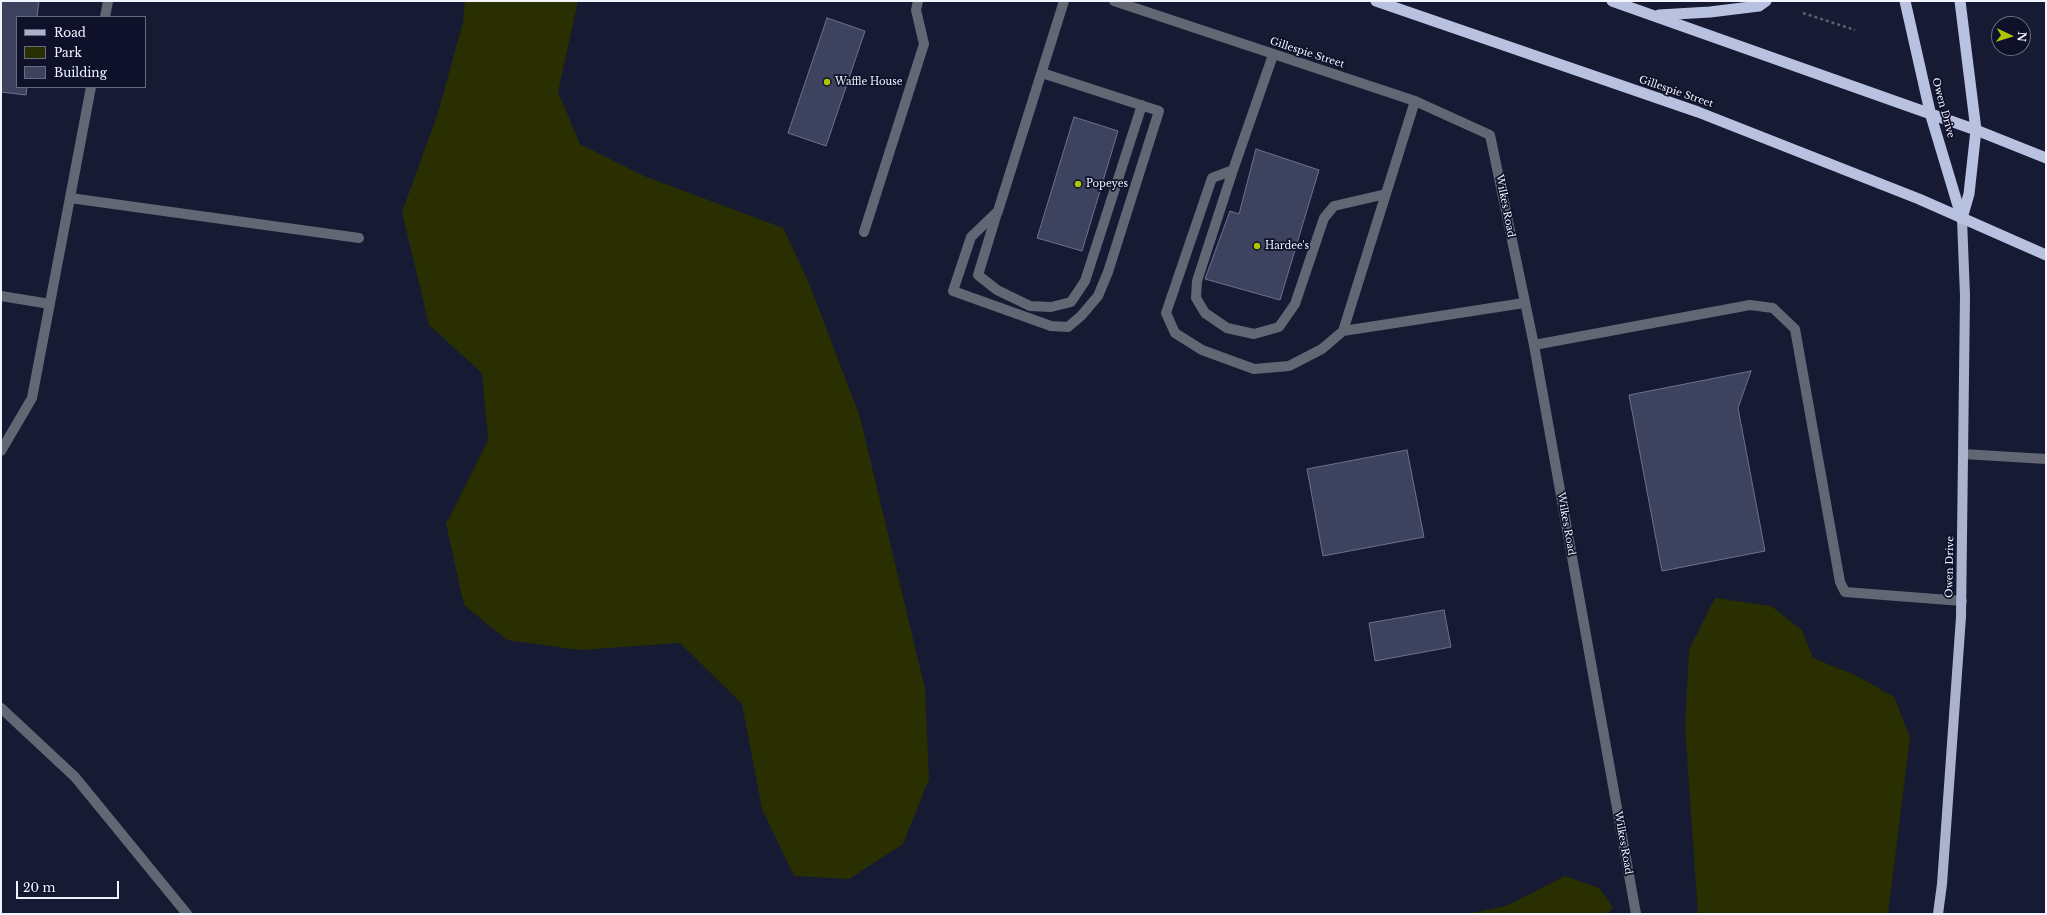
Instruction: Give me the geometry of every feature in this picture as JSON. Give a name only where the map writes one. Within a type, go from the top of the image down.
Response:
[{"type":"highway","name":"Gillespie Street","points":[[1376,1],[1698,112],[1798,150],[2046,255]]},
{"type":"highway","points":[[1612,1],[1931,116],[1976,130],[2046,158]]},
{"type":"highway","points":[[1654,15],[1710,12],[1759,6],[1766,1]]},
{"type":"highway","name":"Owen Drive","points":[[1905,1],[1931,116],[1962,219]]},
{"type":"highway","name":"Owen Drive","points":[[1960,1],[1976,130],[1969,194],[1962,219]]},
{"type":"main road","name":"Owen Drive","points":[[1938,914],[1943,876],[1962,601],[1965,296],[1962,219]]},
{"type":"street","points":[[105,16],[108,1]]},
{"type":"street","points":[[864,232],[924,44],[916,10],[918,1]]},
{"type":"street","points":[[1064,1],[978,275],[996,290],[1030,306],[1051,307],[1071,302],[1088,274],[1142,106]]},
{"type":"street","name":"Gillespie Street","points":[[1114,1],[1273,55],[1415,100],[1490,135]]},
{"type":"street","points":[[1273,55],[1233,170],[1197,281],[1196,298],[1205,313],[1227,328],[1254,334],[1279,327],[1295,304],[1324,218],[1334,206],[1386,194]]},
{"type":"street","points":[[998,211],[971,237],[953,291],[1051,326],[1068,327],[1081,316],[1098,296],[1108,272],[1159,111],[1042,73]]},
{"type":"street","points":[[1,451],[32,398],[91,88]]},
{"type":"street","points":[[1233,170],[1212,178],[1166,313],[1175,333],[1202,350],[1254,369],[1289,366],[1322,349],[1343,331],[1415,100]]},
{"type":"street","name":"Wilkes Road","points":[[1490,135],[1524,304],[1534,345],[1636,914]]},
{"type":"street","points":[[70,198],[359,238]]},
{"type":"street","points":[[1,296],[50,304]]},
{"type":"street","points":[[1343,331],[1524,304]]},
{"type":"street","points":[[1534,345],[1750,305],[1773,308],[1795,330],[1840,582],[1845,592],[1962,601]]},
{"type":"street","points":[[1963,454],[2046,460]]},
{"type":"street","points":[[1,708],[75,777],[187,914]]},
{"type":"path","points":[[1803,13],[1855,30]]},
{"type":"green space","points":[[465,1],[578,1],[558,92],[580,144],[644,176],[783,228],[809,283],[860,417],[925,689],[929,779],[903,844],[849,879],[794,876],[762,809],[742,704],[680,643],[579,650],[507,640],[464,605],[446,524],[488,440],[482,373],[429,325],[402,212],[438,113],[463,22]]},
{"type":"green space","points":[[1715,598],[1771,606],[1802,630],[1813,658],[1857,676],[1894,697],[1910,737],[1888,914],[1698,914],[1685,727],[1689,650]]},
{"type":"green space","points":[[1565,876],[1599,888],[1613,907],[1608,914],[1466,914],[1506,906]]},
{"type":"building","points":[[1,1],[39,1],[37,16],[16,16],[16,88],[27,88],[26,95],[1,92]]},
{"type":"building","name":"Waffle House","points":[[827,18],[865,31],[826,146],[788,133]]},
{"type":"building","name":"Popeyes","points":[[1074,117],[1118,131],[1082,251],[1037,238]]},
{"type":"building","name":"Hardee's","points":[[1256,149],[1319,170],[1280,300],[1205,279],[1230,211],[1239,214]]},
{"type":"building","points":[[1751,371],[1738,408],[1765,551],[1662,571],[1629,395]]},
{"type":"building","points":[[1407,450],[1424,537],[1323,556],[1307,469]]},
{"type":"building","points":[[1444,610],[1451,647],[1375,661],[1369,623]]},
{"type":"place","name":"Waffle House","points":[[827,82]]},
{"type":"place","name":"Popeyes","points":[[1078,184]]},
{"type":"place","name":"Hardee's","points":[[1257,246]]}]
